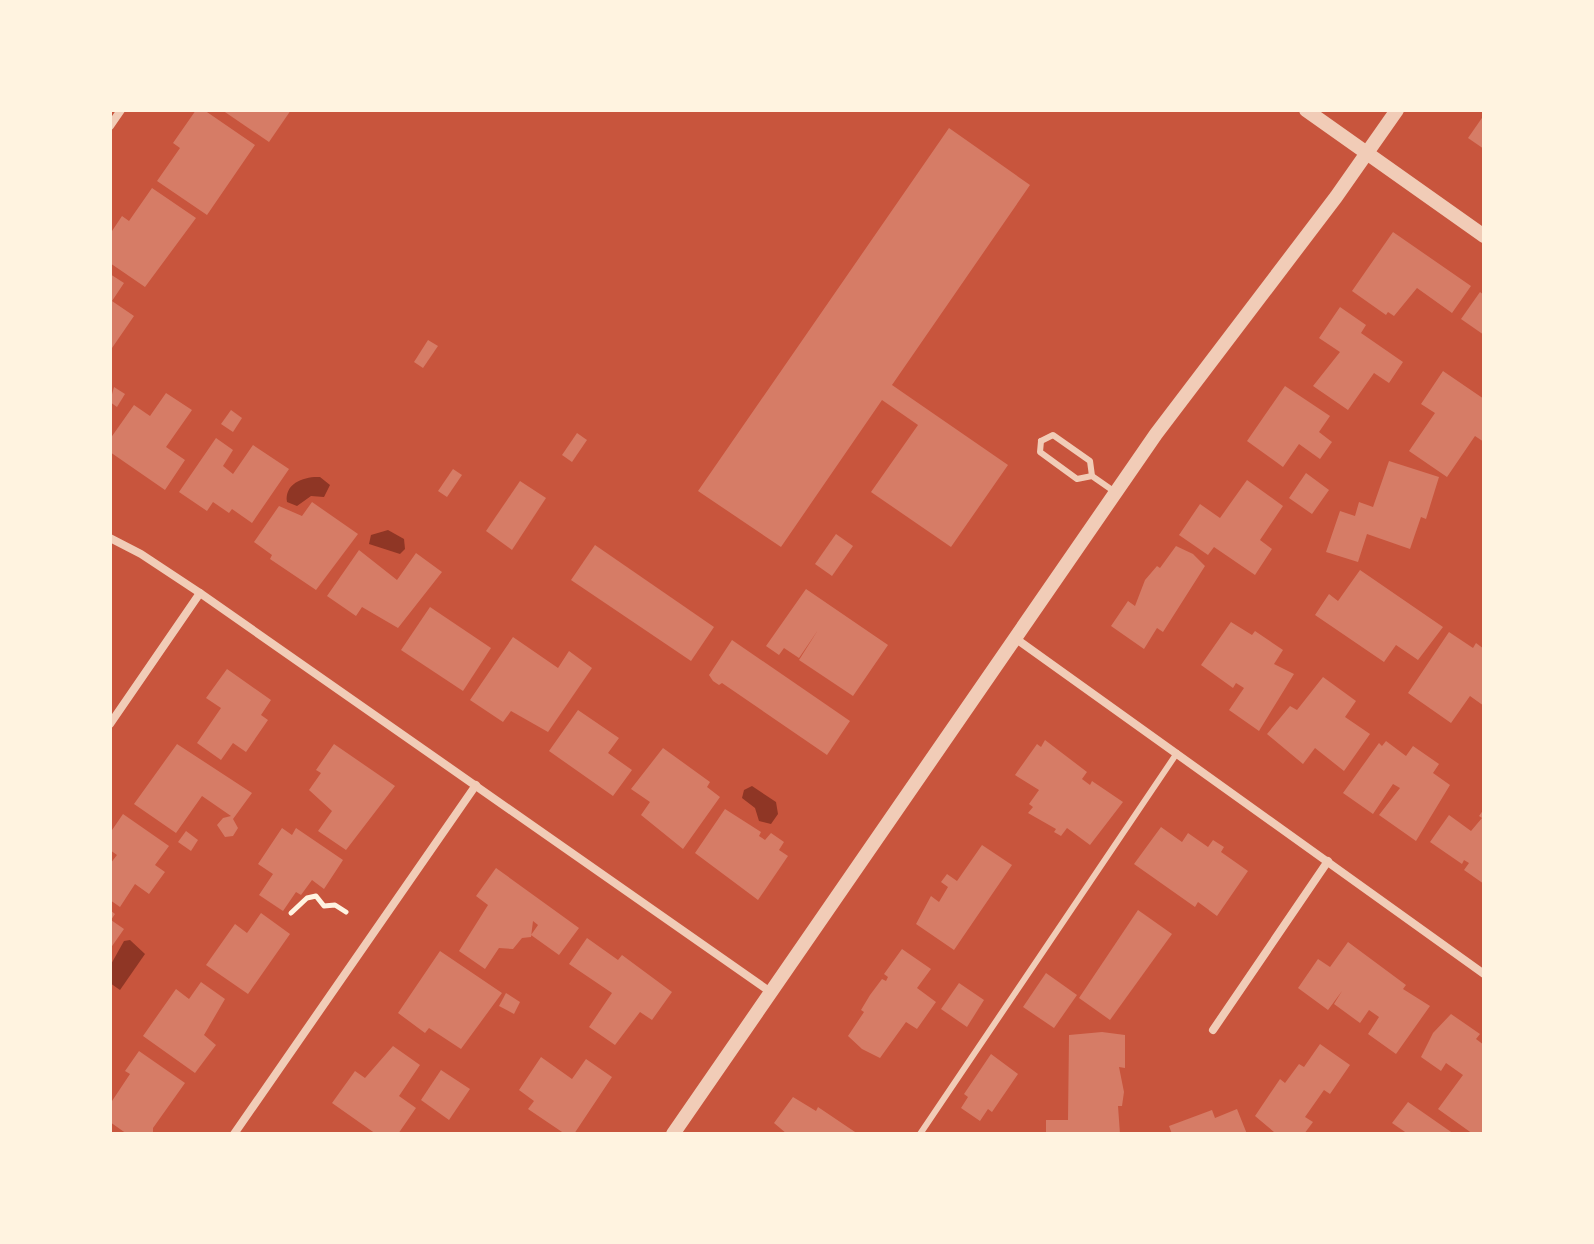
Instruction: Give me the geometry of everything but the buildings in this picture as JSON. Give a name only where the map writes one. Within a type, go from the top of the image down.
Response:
[{"type":"street","points":[[110,126],[121,110]]},
{"type":"street","points":[[1306,110],[1484,236]]},
{"type":"street","points":[[673,1134],[1115,493],[1397,110]]},
{"type":"street","points":[[110,538],[141,554],[200,593],[772,993]]},
{"type":"street","points":[[110,724],[200,593]]},
{"type":"street","points":[[1015,638],[1484,974]]},
{"type":"street","points":[[234,1134],[476,785]]},
{"type":"street","points":[[1213,1030],[1328,861]]},
{"type":"lane","points":[[1092,476],[1077,479],[1069,474],[1040,452],[1038,438],[1053,435],[1082,455],[1090,461],[1092,476],[1115,493]]},
{"type":"lane","points":[[920,1134],[1177,753]]},
{"type":"path","points":[[291,913],[307,898],[316,896],[324,906],[335,905],[346,912]]},
{"type":"shaded area","points":[[320,477],[330,485],[324,497],[311,496],[297,506],[287,502],[292,485]]},
{"type":"shaded area","points":[[388,530],[404,539],[405,549],[400,554],[369,544],[371,535]]},
{"type":"shaded area","points":[[752,786],[776,802],[778,814],[771,824],[759,821],[755,808],[742,798],[744,790]]},
{"type":"shaded area","points":[[130,940],[145,954],[120,990],[110,983],[110,966],[124,941]]}]
